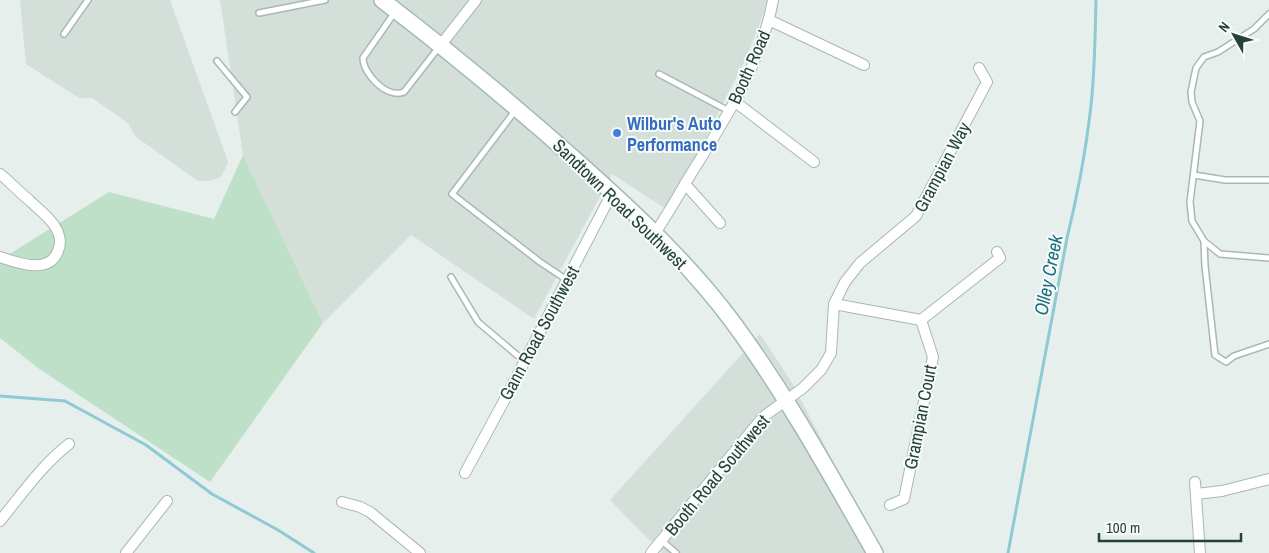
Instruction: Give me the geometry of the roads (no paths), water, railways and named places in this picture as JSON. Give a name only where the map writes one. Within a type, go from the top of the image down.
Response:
[{"type":"street","name":"Sandtown Road Southwest","points":[[382,0],[517,109],[655,233],[732,321],[786,400],[875,553]]},
{"type":"street","points":[[440,46],[476,0]]},
{"type":"street","name":"Booth Road","points":[[655,233],[732,106],[755,57],[769,20],[773,0]]},
{"type":"street","points":[[769,20],[864,65]]},
{"type":"street","name":"Grampian Way","points":[[786,400],[803,388],[821,370],[831,352],[834,304],[845,282],[860,263],[916,216],[987,82],[979,68]]},
{"type":"street","points":[[732,106],[814,162]]},
{"type":"street","points":[[0,174],[43,211],[55,226],[60,239],[60,247],[56,257],[44,265],[24,264],[0,257]]},
{"type":"street","points":[[685,184],[720,223]]},
{"type":"street","name":"Gann Road Southwest","points":[[465,473],[612,193]]},
{"type":"street","points":[[834,304],[921,320],[1000,258],[997,252]]},
{"type":"street","name":"Grampian Court","points":[[890,505],[904,499],[933,357],[921,320]]},
{"type":"street","name":"Booth Road Southwest","points":[[651,553],[763,416],[786,400]]},
{"type":"street","points":[[0,522],[38,473],[55,455],[69,444]]},
{"type":"street","points":[[1196,494],[1222,491],[1269,479]]},
{"type":"street","points":[[1195,482],[1200,553]]},
{"type":"street","points":[[126,553],[168,501]]},
{"type":"street","points":[[342,502],[370,512],[420,553]]},
{"type":"lane","points":[[64,34],[88,0]]},
{"type":"lane","points":[[259,13],[325,0]]},
{"type":"lane","points":[[396,11],[363,58],[363,64],[367,71],[378,83],[393,93],[399,94],[404,92],[440,46]]},
{"type":"lane","points":[[1269,14],[1254,29],[1218,52],[1204,57],[1196,68],[1192,102],[1200,121],[1190,202],[1192,221],[1204,241],[1220,254],[1269,258]]},
{"type":"lane","points":[[217,61],[247,97],[235,112]]},
{"type":"lane","points":[[659,74],[712,103],[732,106]]},
{"type":"lane","points":[[517,109],[452,194],[540,262],[567,280]]},
{"type":"lane","points":[[1194,176],[1225,180],[1269,180]]},
{"type":"lane","points":[[1204,241],[1215,355],[1226,362],[1234,356],[1269,344]]},
{"type":"lane","points":[[451,277],[478,322],[525,361]]},
{"type":"lane","points":[[661,541],[676,553]]},
{"type":"waterway","name":"Olley Creek","points":[[1008,553],[1086,145],[1093,86],[1096,0]]},
{"type":"waterway","points":[[0,396],[65,401],[146,445],[212,494],[278,530],[314,553]]},
{"type":"place","name":"Wilbur's Auto Performance","points":[[617,133]]}]
